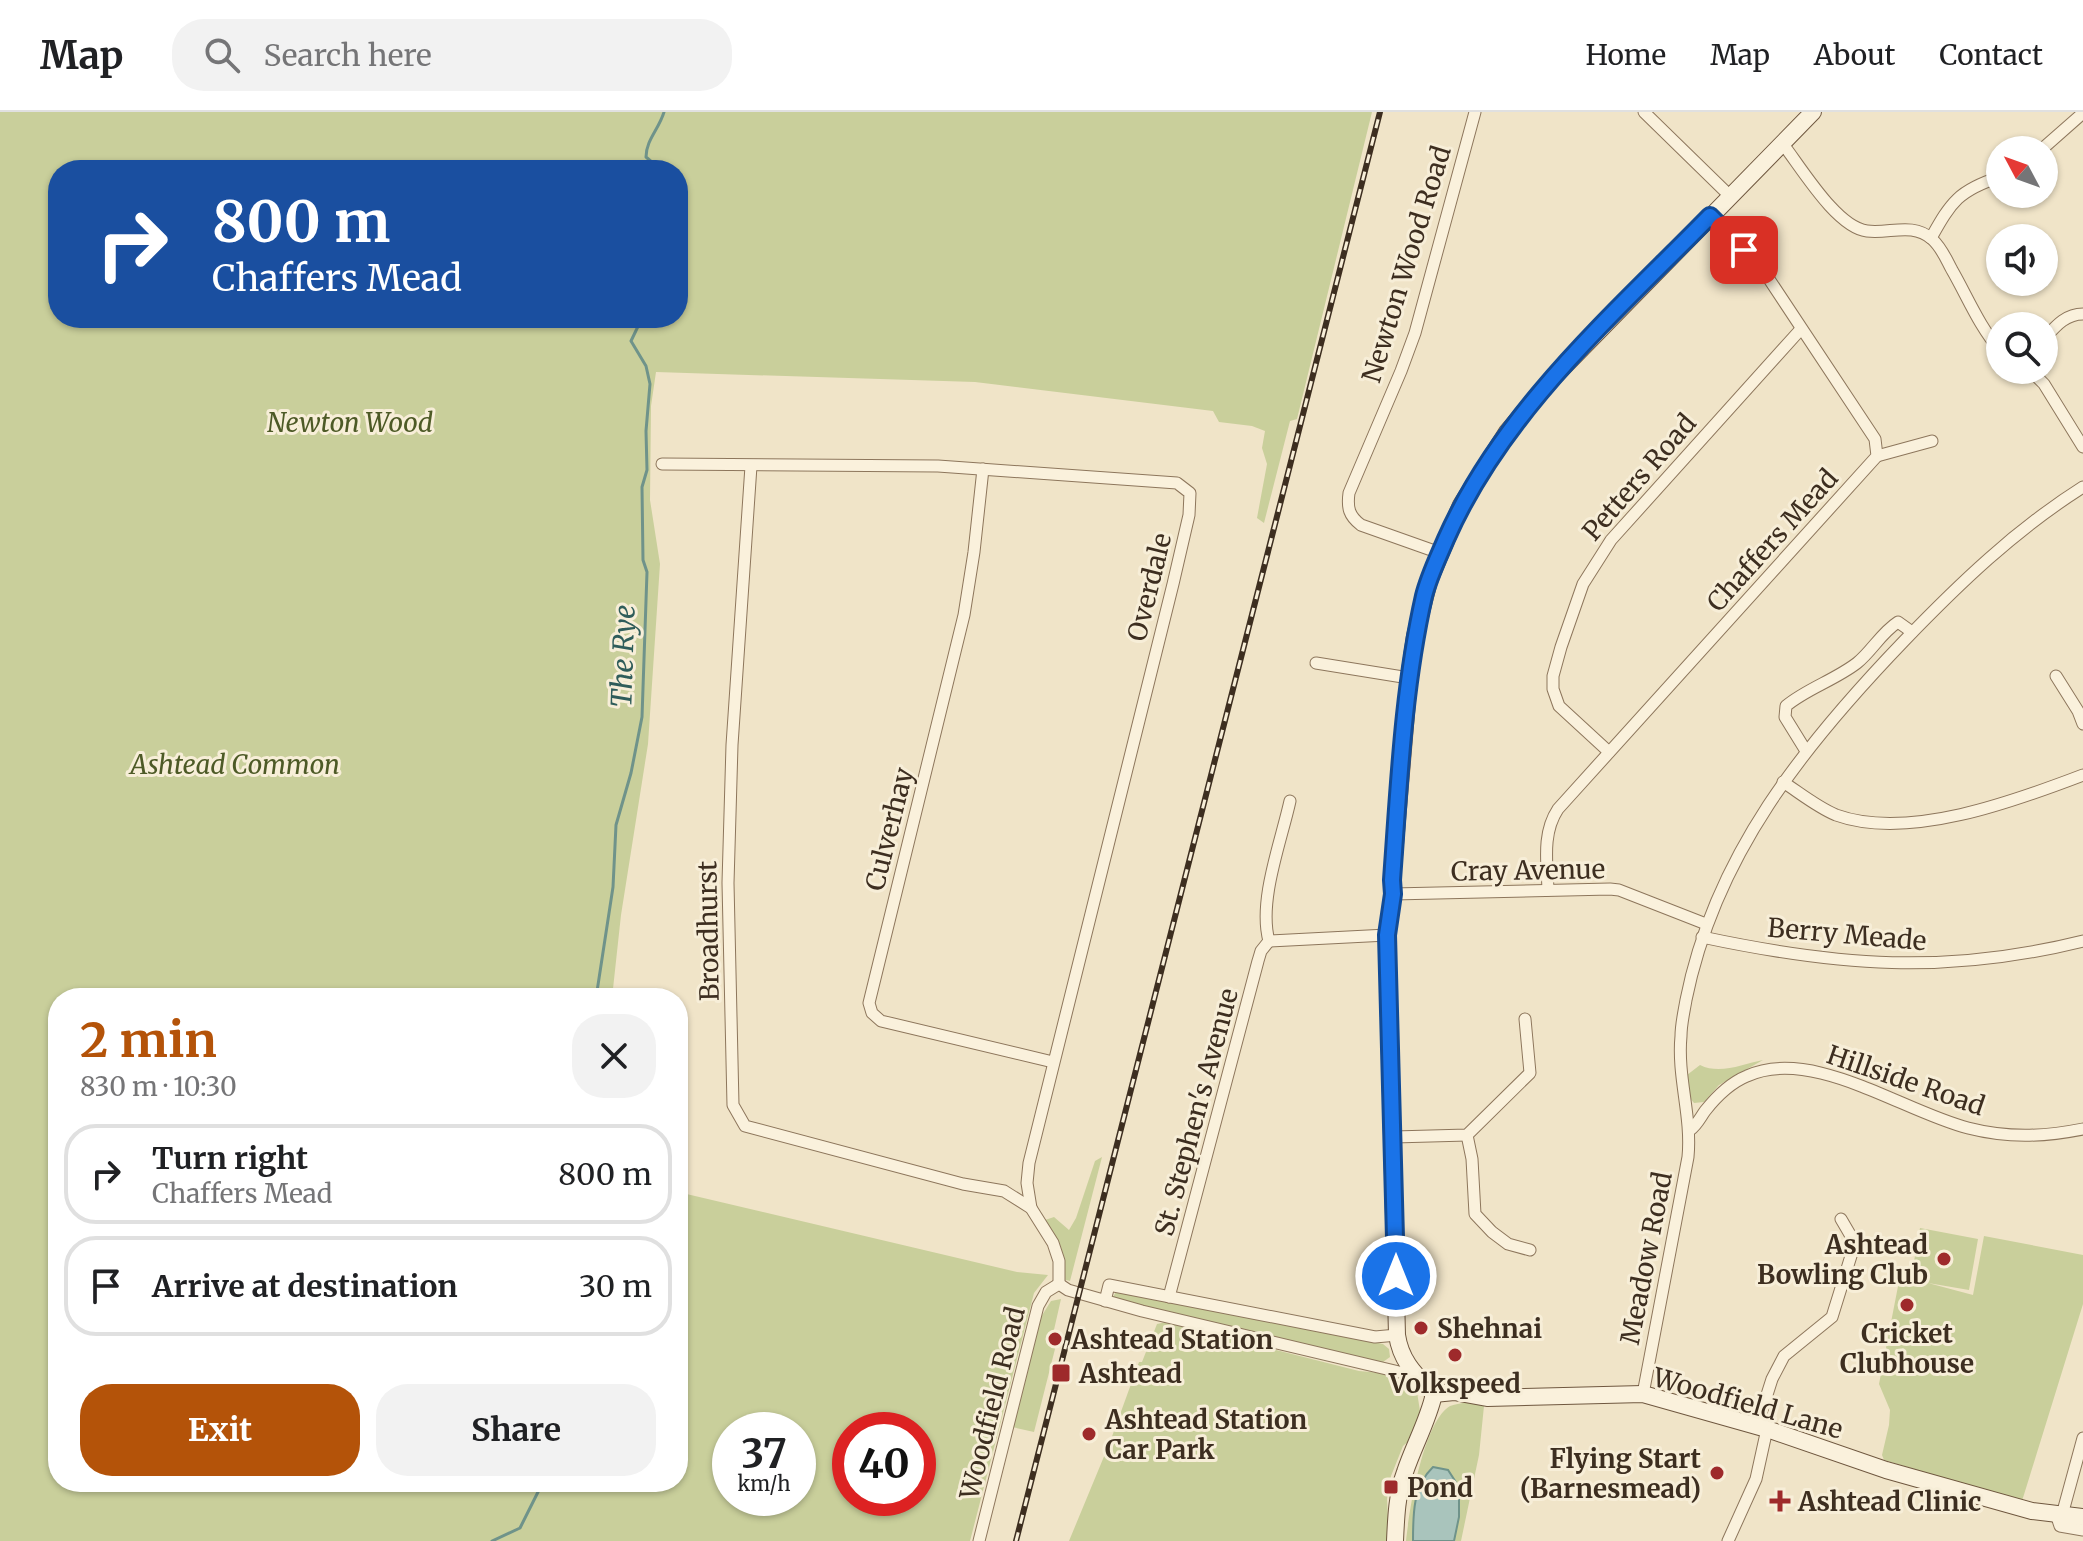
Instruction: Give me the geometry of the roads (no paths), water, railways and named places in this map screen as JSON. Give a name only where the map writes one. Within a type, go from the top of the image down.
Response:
[{"type":"street","name":"Newton Wood Road","points":[[1440,553],[1361,525],[1351,517],[1347,506],[1349,493],[1415,333],[1475,112]]},
{"type":"street","points":[[1644,112],[1730,196]]},
{"type":"street","points":[[1395,1541],[1404,1474],[1430,1412],[1434,1394],[1416,1376],[1402,1355],[1397,1335],[1387,935],[1393,894],[1409,678],[1424,597],[1461,505],[1526,408],[1813,112]]},
{"type":"street","points":[[2057,136],[2083,113]]},
{"type":"street","points":[[1782,143],[1848,223],[1866,231],[1912,229],[1931,238],[1941,248],[1986,328]]},
{"type":"street","points":[[1931,238],[1948,207],[1962,192],[1986,182]]},
{"type":"street","points":[[1710,216],[1763,270],[1875,439],[1877,456],[1932,441]]},
{"type":"street","points":[[2058,325],[2075,314],[2083,314]]},
{"type":"street","name":"Petters Road","points":[[1609,752],[1559,706],[1553,689],[1553,676],[1561,647],[1583,584],[1611,540],[1801,329]]},
{"type":"street","points":[[2044,384],[2083,447]]},
{"type":"street","name":"Chaffers Mead","points":[[1548,890],[1546,838],[1549,823],[1558,809],[1877,456]]},
{"type":"street","name":"Overdale","points":[[662,464],[983,469],[1177,483],[1190,493],[1191,502],[1176,570],[1027,1175],[1031,1208]]},
{"type":"street","name":"Broadhurst","points":[[751,466],[732,745],[728,868],[733,1105],[745,1126],[963,1184],[1004,1191],[1031,1208],[1053,1243],[1059,1261],[1059,1284]]},
{"type":"street","name":"Culverhay","points":[[983,469],[964,615],[869,1003],[872,1013],[881,1021],[1053,1062]]},
{"type":"street","name":"Meadow Road","points":[[1643,1394],[1688,1157],[1690,1130],[1680,1037],[1706,924],[1739,853],[1783,782],[1856,691],[1944,598],[1987,559],[2039,515],[2083,487]]},
{"type":"street","points":[[1806,751],[1785,717],[1783,711],[1786,706],[1833,680],[1861,660],[1898,622],[1912,632]]},
{"type":"street","points":[[1316,663],[1409,678]]},
{"type":"street","points":[[2056,676],[2083,724]]},
{"type":"street","points":[[1783,782],[1834,814],[1890,822],[1928,819],[1998,804],[2083,775]]},
{"type":"street","name":"St. Stephen's Avenue","points":[[1169,1297],[1258,961],[1269,941],[1267,902],[1290,801]]},
{"type":"street","name":"Cray Avenue","points":[[1393,894],[1619,890],[1706,924]]},
{"type":"street","points":[[1269,941],[1387,935]]},
{"type":"street","name":"Berry Meade","points":[[1702,937],[1822,959],[1947,964],[2030,954],[2083,941]]},
{"type":"street","points":[[1394,1137],[1467,1135],[1530,1073],[1525,1019]]},
{"type":"street","name":"Hillside Road","points":[[1690,1130],[1720,1094],[1735,1082],[1756,1072],[1777,1069],[1829,1074],[1971,1129],[2027,1137],[2083,1129]]},
{"type":"street","points":[[1467,1135],[1472,1159],[1475,1214],[1508,1244],[1530,1250]]},
{"type":"street","points":[[1004,1191],[1027,1175]]},
{"type":"street","points":[[1728,1541],[1756,1479],[1772,1379],[1784,1356],[1832,1317],[1855,1243],[1841,1219]]},
{"type":"street","points":[[1059,1284],[1068,1290],[1105,1301],[1416,1376]]},
{"type":"street","name":"Woodfield Road","points":[[979,1541],[1038,1306],[1046,1292],[1059,1284]]},
{"type":"street","points":[[1105,1301],[1109,1285],[1375,1337],[1397,1335]]},
{"type":"street","points":[[1380,1367],[1402,1355]]},
{"type":"street","name":"Woodfield Lane","points":[[1434,1394],[1454,1392],[1487,1398],[1643,1394],[1762,1428],[1886,1470],[2032,1511],[2083,1517]]},
{"type":"street","points":[[2059,1514],[2083,1438]]},
{"type":"street","name":"Woodfield Lane","points":[[2059,1514],[2060,1526],[2083,1530]]},
{"type":"water","points":[[1433,1467],[1448,1470],[1459,1487],[1459,1517],[1454,1541],[1413,1541],[1418,1492]]},
{"type":"waterway","name":"The Rye","points":[[649,160],[646,157],[648,145],[664,112]]},
{"type":"waterway","name":"The Rye","points":[[598,988],[613,887],[616,825],[631,773],[642,717],[647,572],[643,560],[642,487],[647,470],[650,384],[646,366],[631,341],[637,328]]},
{"type":"waterway","name":"The Rye","points":[[492,1541],[520,1528],[538,1492]]},
{"type":"railway","points":[[1016,1541],[1380,112]]},
{"type":"place","name":"Ashtead Bowling Club","points":[[1944,1259]]},
{"type":"place","name":"Cricket Clubhouse","points":[[1907,1305]]},
{"type":"place","name":"Shehnai","points":[[1421,1328]]},
{"type":"place","name":"Ashtead Station","points":[[1055,1339]]},
{"type":"place","name":"Volkspeed","points":[[1455,1355]]},
{"type":"place","name":"Ashtead","points":[[1061,1373]]},
{"type":"place","name":"Ashtead Station Car Park","points":[[1089,1434]]},
{"type":"place","name":"Flying Start (Barnesmead)","points":[[1717,1473]]},
{"type":"place","name":"Pond","points":[[1391,1487]]},
{"type":"place","name":"Ashtead Clinic","points":[[1780,1501]]},
{"type":"park label","name":"Newton Wood","points":[[350,422]]},
{"type":"park label","name":"Ashtead Common","points":[[235,764]]}]
